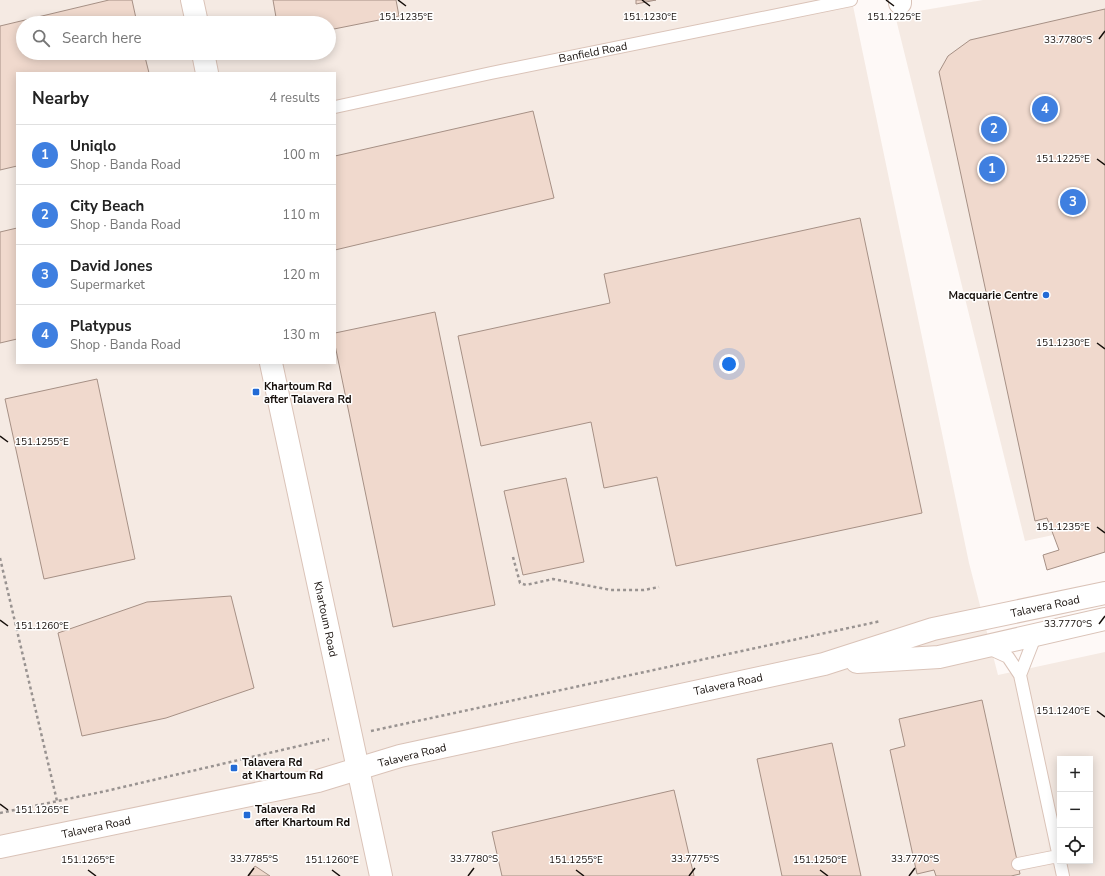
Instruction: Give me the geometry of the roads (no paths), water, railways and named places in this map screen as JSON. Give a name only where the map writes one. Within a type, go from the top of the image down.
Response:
[{"type":"main road","points":[[192,0],[195,16]]},
{"type":"main road","points":[[204,60],[207,72]]},
{"type":"main road","name":"Khartoum Road","points":[[271,364],[351,735],[357,770],[381,876]]},
{"type":"main road","name":"Talavera Road","points":[[0,847],[311,783],[400,756],[824,664],[933,629],[1105,593]]},
{"type":"main road","name":"Talavera Road","points":[[824,664],[939,657],[1105,619]]},
{"type":"lane","name":"Banfield Road","points":[[336,107],[491,73],[852,0]]},
{"type":"lane","points":[[1020,675],[1036,634]]},
{"type":"lane","points":[[984,646],[1008,657],[1020,675],[1057,851]]},
{"type":"lane","points":[[1018,864],[1057,856]]},
{"type":"lane","points":[[1060,864],[1062,876]]},
{"type":"place","name":"Platypus","points":[[1045,109]]},
{"type":"place","name":"City Beach","points":[[994,129]]},
{"type":"place","name":"Uniqlo","points":[[992,169]]},
{"type":"place","name":"David Jones","points":[[1073,202]]},
{"type":"place","name":"Macquarie Centre","points":[[1046,295]]},
{"type":"place","name":"Khartoum Rd after Talavera Rd","points":[[256,392]]},
{"type":"place","name":"Talavera Rd at Khartoum Rd","points":[[234,768]]},
{"type":"place","name":"Talavera Rd after Khartoum Rd","points":[[247,815]]}]
